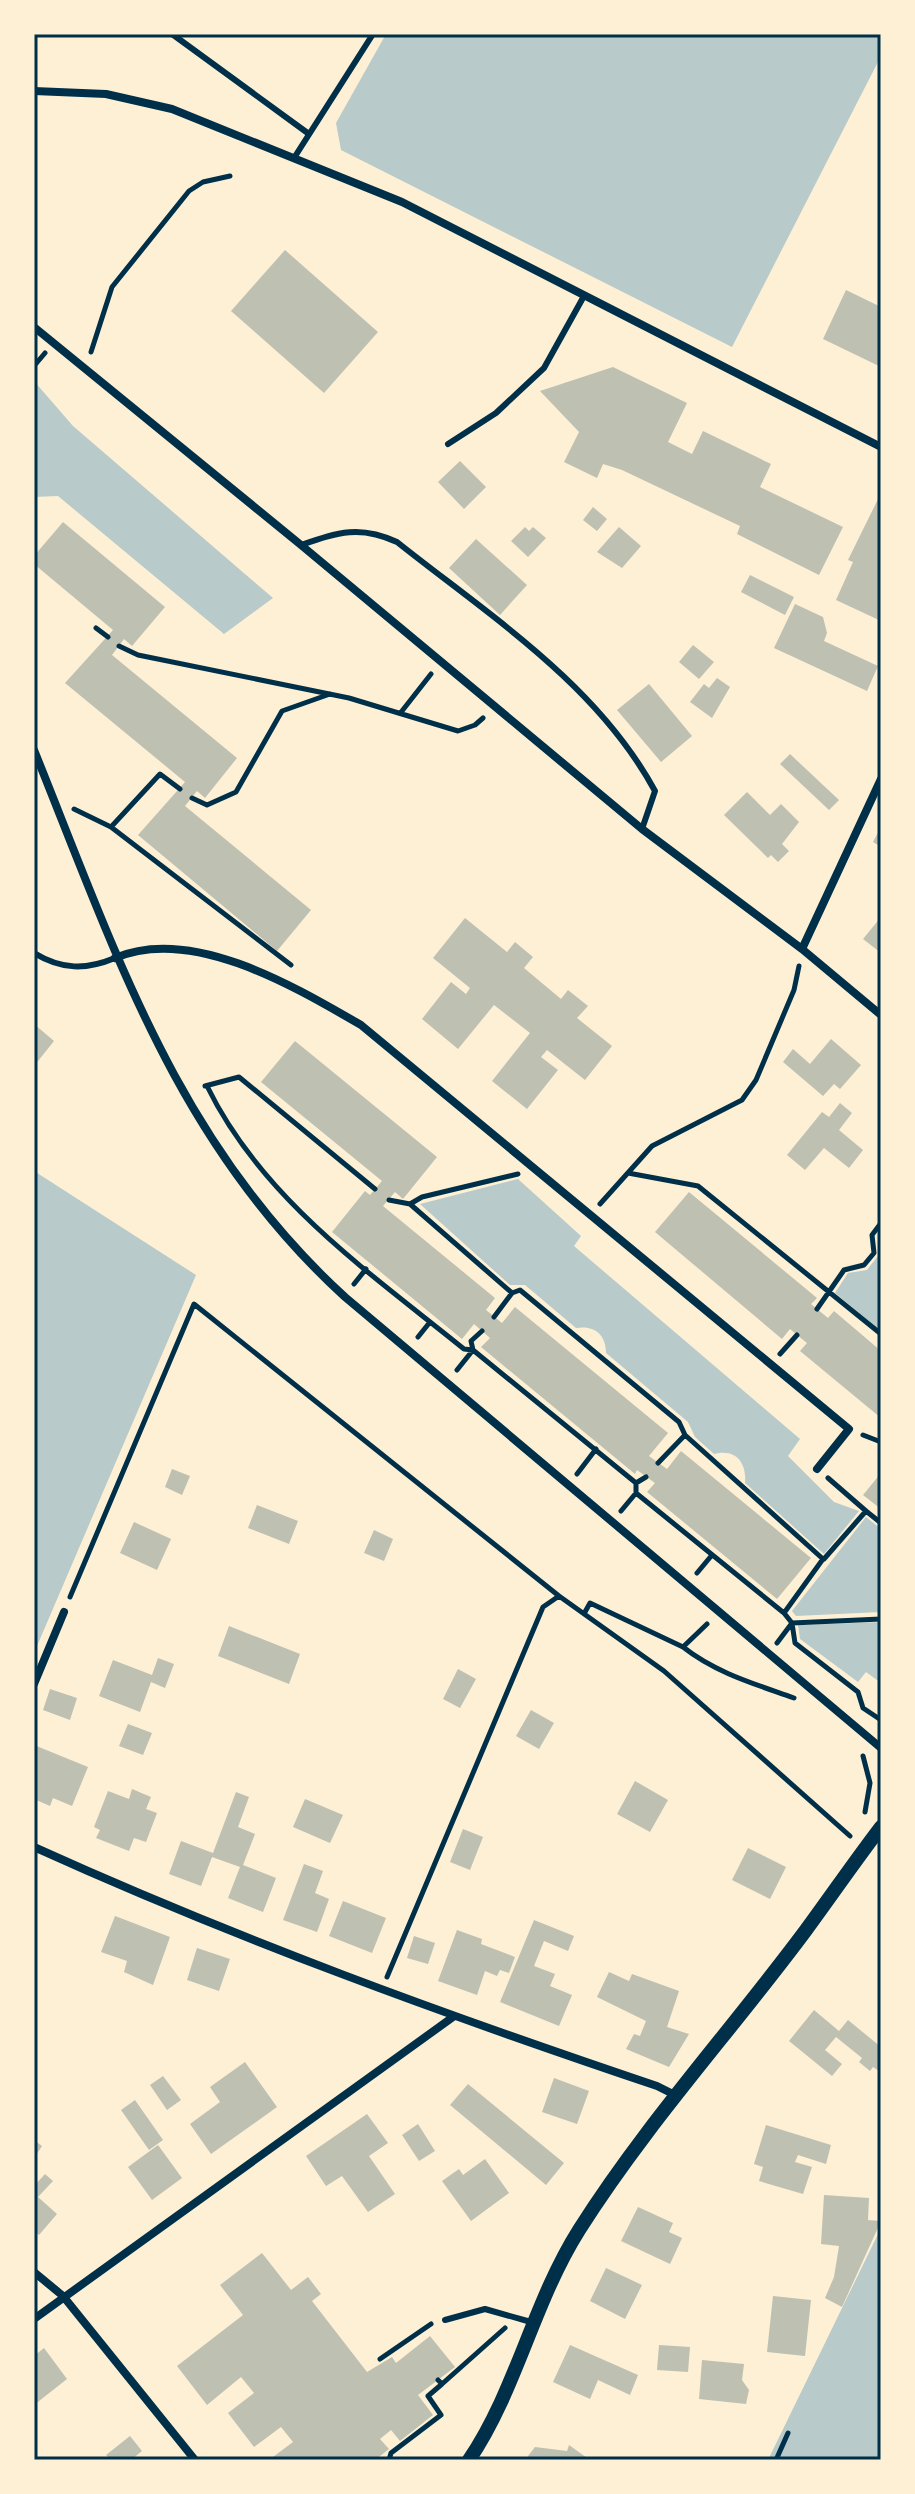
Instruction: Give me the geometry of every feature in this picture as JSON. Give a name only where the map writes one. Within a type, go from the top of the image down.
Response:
[{"type":"street","points":[[34,91],[106,94],[172,109],[402,202],[881,447]]},
{"type":"street","points":[[34,327],[642,829],[802,949],[881,1015]]},
{"type":"street","points":[[34,750],[115,958],[182,1094],[250,1193],[314,1269],[567,1486],[881,1748]]},
{"type":"street","points":[[802,949],[881,779]]},
{"type":"street","points":[[115,958],[149,947],[177,948],[241,965],[299,989],[361,1025],[849,1429],[817,1469]]},
{"type":"street","points":[[34,1684],[64,1612]]},
{"type":"street","points":[[469,2460],[503,2397],[531,2322],[577,2233],[675,2095],[806,1930],[881,1827]]},
{"type":"street","points":[[34,1847],[176,1912],[453,2017],[675,2095]]},
{"type":"street","points":[[34,2319],[453,2017]]},
{"type":"street","points":[[34,2272],[63,2296],[195,2460]]},
{"type":"lane","points":[[172,34],[309,134]]},
{"type":"lane","points":[[294,158],[373,34]]},
{"type":"lane","points":[[448,444],[496,413],[544,368],[584,296]]},
{"type":"lane","points":[[301,545],[331,534],[372,531],[397,542],[580,689],[637,757],[655,791],[642,829]]},
{"type":"lane","points":[[34,953],[65,968],[97,965],[115,958]]},
{"type":"lane","points":[[445,2320],[485,2309],[531,2322]]},
{"type":"path","points":[[86,370],[112,287],[189,191],[203,182],[230,176]]},
{"type":"path","points":[[96,628],[108,637]]},
{"type":"path","points":[[119,646],[138,655],[402,711],[458,731],[475,725],[494,707]]},
{"type":"path","points":[[402,711],[439,663]]},
{"type":"path","points":[[192,798],[207,805],[236,792],[282,711],[331,694]]},
{"type":"path","points":[[111,827],[160,774],[180,789]]},
{"type":"path","points":[[58,810],[79,808],[111,827],[299,971],[299,989]]},
{"type":"path","points":[[591,1213],[652,1146],[694,1128],[742,1100],[756,1080],[794,990],[802,949]]},
{"type":"path","points":[[182,1094],[239,1077],[375,1189]]},
{"type":"path","points":[[207,1086],[272,1183],[303,1218],[464,1349],[473,1350],[636,1483],[636,1493],[784,1613],[792,1623],[795,1643],[858,1692],[863,1708],[881,1720]]},
{"type":"path","points":[[410,1204],[422,1197],[521,1173]]},
{"type":"path","points":[[628,1173],[698,1186],[881,1334]]},
{"type":"path","points":[[389,1200],[410,1204],[512,1293]]},
{"type":"path","points":[[817,1309],[844,1270],[864,1265],[874,1253],[872,1235],[881,1223]]},
{"type":"path","points":[[494,1317],[512,1293],[520,1290],[679,1422],[685,1435],[823,1559]]},
{"type":"path","points":[[64,1612],[194,1304],[559,1596],[664,1671],[854,1840],[858,1829]]},
{"type":"path","points":[[473,1350],[471,1341],[482,1331]]},
{"type":"path","points":[[772,1364],[797,1335]]},
{"type":"path","points":[[446,1383],[473,1350]]},
{"type":"path","points":[[658,1463],[685,1435]]},
{"type":"path","points":[[567,1486],[596,1449]]},
{"type":"path","points":[[817,1469],[881,1523]]},
{"type":"path","points":[[636,1483],[646,1477]]},
{"type":"path","points":[[784,1613],[823,1559],[866,1511]]},
{"type":"path","points":[[382,1989],[543,1607],[559,1596]]},
{"type":"path","points":[[585,1612],[590,1603],[683,1647],[733,1677],[800,1700],[778,1681]]},
{"type":"path","points":[[683,1647],[720,1612]]},
{"type":"path","points":[[792,1623],[881,1619]]},
{"type":"path","points":[[770,1654],[792,1623]]},
{"type":"path","points":[[860,1749],[870,1783],[863,1818]]},
{"type":"path","points":[[389,2460],[391,2453],[441,2415],[428,2396],[440,2382],[503,2333],[511,2314]]},
{"type":"path","points":[[380,2359],[426,2326],[445,2320]]},
{"type":"path","points":[[776,2460],[788,2433]]},
{"type":"shaded area","points":[[386,34],[881,34],[881,56],[732,347],[341,150],[336,123]]},
{"type":"shaded area","points":[[34,381],[73,426],[273,598],[224,634],[58,496],[34,497]]},
{"type":"shaded area","points":[[34,1171],[196,1275],[34,1653]]},
{"type":"shaded area","points":[[518,1179],[581,1236],[574,1246],[800,1439],[788,1456],[834,1502],[859,1511],[824,1554],[745,1483],[742,1463],[734,1455],[714,1454],[695,1437],[688,1422],[606,1353],[604,1341],[598,1332],[576,1328],[525,1285],[510,1285],[420,1204]]},
{"type":"shaded area","points":[[881,1252],[881,1331],[835,1293],[848,1273],[867,1270]]},
{"type":"shaded area","points":[[866,1517],[881,1529],[881,1612],[796,1616],[792,1611]]},
{"type":"shaded area","points":[[881,1622],[881,1683],[866,1672],[858,1682],[800,1639],[798,1625]]},
{"type":"shaded area","points":[[881,2228],[881,2460],[768,2460]]},
{"type":"building","points":[[285,250],[378,332],[324,393],[231,311]]},
{"type":"building","points":[[846,290],[881,307],[881,367],[823,339]]},
{"type":"building","points":[[613,367],[687,403],[668,442],[692,454],[703,431],[771,464],[760,487],[843,527],[819,575],[737,534],[740,526],[622,470],[603,464],[597,478],[564,462],[579,432],[540,391]]},
{"type":"building","points":[[460,461],[486,487],[464,509],[438,482]]},
{"type":"building","points":[[881,493],[881,621],[836,600],[853,562],[848,560]]},
{"type":"building","points":[[593,507],[607,519],[597,531],[583,520]]},
{"type":"building","points":[[63,522],[165,607],[132,646],[124,639],[112,655],[237,758],[205,798],[197,791],[185,806],[311,910],[277,951],[138,835],[185,782],[65,683],[113,630],[34,564],[34,556]]},
{"type":"building","points":[[525,527],[529,531],[533,527],[546,538],[528,557],[511,541]]},
{"type":"building","points":[[619,527],[641,546],[622,568],[597,552]]},
{"type":"building","points":[[476,539],[527,585],[500,615],[449,568]]},
{"type":"building","points":[[750,575],[794,597],[785,615],[741,592]]},
{"type":"building","points":[[795,604],[823,617],[827,633],[824,641],[878,666],[867,691],[774,648]]},
{"type":"building","points":[[693,645],[714,662],[699,679],[679,662]]},
{"type":"building","points":[[717,678],[730,687],[712,718],[690,702],[704,684],[709,688]]},
{"type":"building","points":[[649,684],[692,736],[661,762],[617,710]]},
{"type":"building","points":[[790,754],[839,800],[829,810],[780,764]]},
{"type":"building","points":[[747,792],[770,815],[781,804],[799,822],[782,844],[789,851],[778,862],[771,855],[768,858],[724,815]]},
{"type":"building","points":[[881,827],[881,847],[873,842]]},
{"type":"building","points":[[881,917],[881,953],[863,939]]},
{"type":"building","points":[[465,918],[507,952],[515,942],[533,957],[524,968],[561,999],[568,990],[588,1006],[577,1018],[612,1046],[585,1080],[547,1050],[541,1057],[558,1070],[527,1109],[492,1081],[530,1033],[494,1005],[458,1049],[422,1019],[451,982],[466,994],[470,988],[433,958]]},
{"type":"building","points":[[34,1024],[54,1041],[34,1066]]},
{"type":"building","points":[[831,1039],[861,1065],[840,1089],[834,1084],[823,1096],[783,1062],[793,1049],[810,1064]]},
{"type":"building","points":[[295,1041],[437,1157],[403,1199],[395,1192],[383,1206],[495,1298],[486,1310],[502,1323],[515,1307],[668,1433],[649,1456],[667,1469],[681,1451],[811,1558],[777,1599],[647,1492],[655,1483],[637,1470],[635,1474],[481,1347],[490,1338],[474,1324],[462,1339],[332,1232],[365,1191],[370,1195],[382,1181],[261,1082]]},
{"type":"building","points":[[840,1103],[852,1113],[839,1130],[863,1150],[849,1168],[824,1148],[805,1170],[787,1155],[822,1112],[829,1117]]},
{"type":"building","points":[[689,1192],[817,1298],[811,1304],[828,1318],[834,1311],[881,1351],[881,1418],[800,1351],[807,1343],[790,1329],[782,1339],[655,1232]]},
{"type":"building","points":[[172,1469],[190,1476],[182,1495],[165,1487]]},
{"type":"building","points":[[881,1473],[881,1509],[863,1495]]},
{"type":"building","points":[[257,1505],[298,1521],[289,1544],[248,1528]]},
{"type":"building","points":[[134,1522],[171,1539],[157,1570],[120,1553]]},
{"type":"building","points":[[374,1530],[393,1539],[384,1561],[364,1553]]},
{"type":"building","points":[[229,1626],[300,1654],[289,1684],[218,1656]]},
{"type":"building","points":[[158,1658],[174,1664],[165,1688],[151,1682],[140,1712],[99,1696],[113,1660],[152,1675]]},
{"type":"building","points":[[458,1669],[476,1679],[460,1708],[443,1699]]},
{"type":"building","points":[[50,1689],[77,1698],[70,1720],[43,1710]]},
{"type":"building","points":[[531,1710],[554,1723],[539,1749],[516,1736]]},
{"type":"building","points":[[128,1724],[152,1733],[143,1755],[119,1746]]},
{"type":"building","points":[[34,1745],[88,1767],[72,1806],[53,1798],[50,1806],[34,1799]]},
{"type":"building","points":[[635,1781],[668,1800],[650,1832],[617,1814]]},
{"type":"building","points":[[132,1789],[151,1797],[146,1809],[157,1813],[146,1842],[134,1838],[129,1851],[96,1838],[100,1830],[94,1827],[108,1791],[129,1799]]},
{"type":"building","points":[[236,1792],[249,1797],[238,1827],[255,1834],[243,1865],[276,1878],[263,1912],[228,1898],[240,1867],[212,1857],[201,1886],[169,1874],[181,1841],[213,1853]]},
{"type":"building","points":[[305,1799],[343,1815],[330,1843],[293,1827]]},
{"type":"building","points":[[463,1829],[483,1837],[470,1870],[450,1862]]},
{"type":"building","points":[[748,1848],[786,1867],[770,1899],[732,1880]]},
{"type":"building","points":[[304,1864],[323,1871],[315,1893],[329,1899],[317,1932],[283,1920]]},
{"type":"building","points":[[343,1901],[386,1918],[372,1953],[329,1936]]},
{"type":"building","points":[[115,1916],[170,1937],[153,1985],[124,1972],[127,1961],[101,1952]]},
{"type":"building","points":[[534,1920],[574,1936],[568,1951],[544,1941],[534,1966],[555,1974],[550,1986],[572,1995],[559,2026],[500,2002]]},
{"type":"building","points":[[457,1930],[482,1939],[481,1944],[515,1957],[509,1973],[500,1970],[497,1976],[485,1971],[477,1995],[438,1981]]},
{"type":"building","points":[[414,1936],[435,1943],[428,1964],[407,1958]]},
{"type":"building","points":[[197,1948],[230,1959],[219,1991],[187,1980]]},
{"type":"building","points":[[609,1972],[629,1981],[632,1974],[679,1991],[667,2027],[689,2034],[669,2067],[626,2049],[634,2034],[640,2036],[646,2021],[597,1997]]},
{"type":"building","points":[[814,2010],[839,2031],[848,2020],[881,2047],[879,2071],[873,2067],[870,2071],[859,2062],[862,2058],[836,2037],[825,2050],[842,2064],[832,2076],[789,2041]]},
{"type":"building","points":[[245,2062],[277,2107],[211,2154],[190,2124],[220,2102],[210,2087]]},
{"type":"building","points":[[163,2076],[181,2100],[167,2110],[150,2085]]},
{"type":"building","points":[[554,2078],[589,2091],[577,2124],[542,2112]]},
{"type":"building","points":[[468,2084],[564,2163],[546,2185],[450,2105]]},
{"type":"building","points":[[135,2100],[163,2140],[149,2150],[121,2110]]},
{"type":"building","points":[[367,2114],[388,2143],[369,2156],[395,2194],[368,2212],[342,2176],[326,2186],[306,2156]]},
{"type":"building","points":[[418,2124],[435,2151],[419,2161],[402,2135]]},
{"type":"building","points":[[766,2125],[831,2145],[826,2164],[798,2155],[795,2162],[812,2167],[803,2194],[759,2181],[763,2167],[754,2164]]},
{"type":"building","points":[[34,2140],[42,2146],[34,2158]]},
{"type":"building","points":[[158,2145],[182,2178],[152,2200],[128,2167]]},
{"type":"building","points":[[485,2159],[509,2193],[471,2221],[442,2181],[459,2169],[463,2175]]},
{"type":"building","points":[[45,2174],[53,2181],[38,2197],[57,2214],[39,2235],[34,2230],[34,2186]]},
{"type":"building","points":[[824,2195],[869,2198],[868,2220],[881,2221],[842,2307],[825,2298],[834,2277],[839,2246],[821,2244]]},
{"type":"building","points":[[638,2207],[673,2223],[669,2232],[682,2238],[670,2264],[621,2241]]},
{"type":"building","points":[[262,2253],[291,2290],[308,2277],[321,2294],[312,2301],[367,2372],[392,2357],[396,2363],[430,2336],[455,2367],[418,2395],[433,2415],[400,2441],[391,2430],[380,2439],[389,2449],[375,2460],[269,2460],[293,2442],[281,2427],[254,2447],[228,2413],[254,2393],[241,2377],[207,2405],[177,2366],[243,2315],[220,2285]]},
{"type":"building","points":[[606,2268],[642,2285],[625,2319],[590,2301]]},
{"type":"building","points":[[773,2296],[811,2300],[805,2356],[767,2352]]},
{"type":"building","points":[[570,2345],[638,2375],[630,2395],[598,2380],[590,2399],[553,2382]]},
{"type":"building","points":[[659,2345],[690,2347],[688,2372],[657,2370]]},
{"type":"building","points":[[44,2348],[67,2379],[34,2405],[34,2356]]},
{"type":"building","points":[[702,2360],[744,2364],[742,2380],[749,2390],[746,2404],[699,2399]]},
{"type":"building","points":[[130,2436],[142,2451],[131,2460],[111,2460],[106,2455]]},
{"type":"building","points":[[569,2445],[590,2460],[525,2460],[535,2447],[567,2451]]}]
